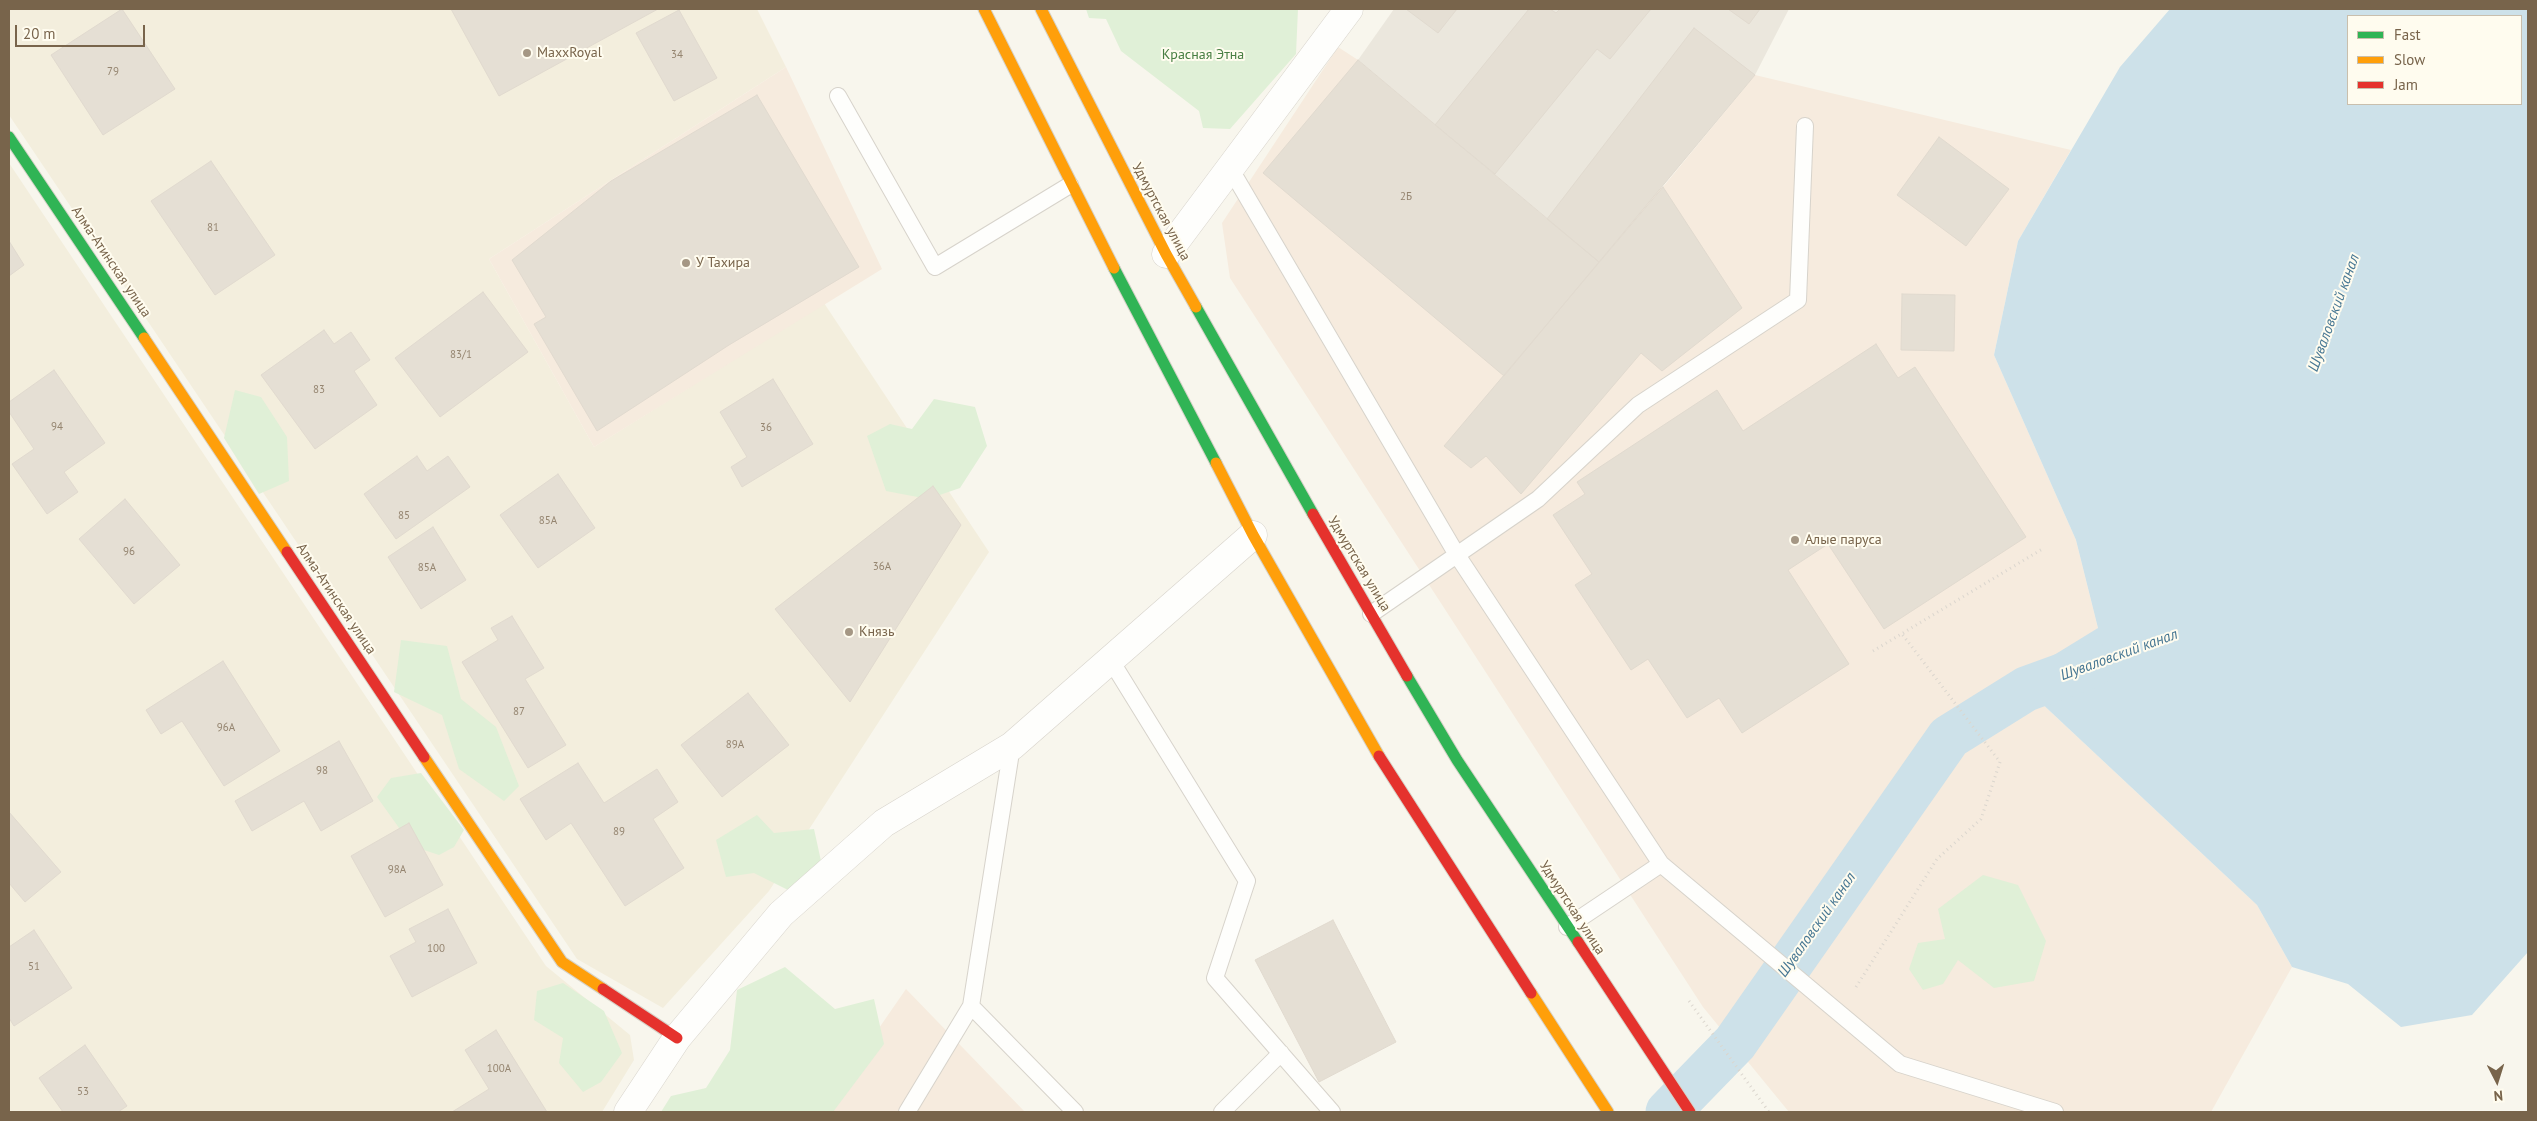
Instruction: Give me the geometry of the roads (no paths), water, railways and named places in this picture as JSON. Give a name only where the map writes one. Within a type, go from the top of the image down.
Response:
[{"type":"main road","points":[[984,9],[1070,185],[1253,535],[1398,788],[1608,1112]]},
{"type":"main road","name":"Удмуртская улица","points":[[1040,9],[1166,254],[1371,614],[1457,760],[1690,1112]]},
{"type":"main road","name":"Алма-Атинская улица","points":[[9,137],[562,962],[677,1038]]},
{"type":"street","points":[[1166,254],[1349,9]]},
{"type":"street","points":[[628,1112],[677,1038],[781,914],[884,823],[1012,746],[1253,535]]},
{"type":"lane","points":[[838,96],[935,267],[1070,185]]},
{"type":"lane","points":[[1371,614],[1538,499],[1638,405],[1798,300],[1805,126]]},
{"type":"lane","points":[[1230,168],[1457,555],[1661,864],[1900,1064],[2055,1112]]},
{"type":"lane","points":[[1110,659],[1247,881],[1215,978],[1332,1112]]},
{"type":"lane","points":[[907,1112],[971,1006],[1012,746]]},
{"type":"lane","points":[[1567,927],[1661,864]]},
{"type":"lane","points":[[971,1006],[1075,1112]]},
{"type":"lane","points":[[1222,1112],[1281,1053]]},
{"type":"water","points":[[2170,9],[2528,9],[2528,952],[2472,1015],[2401,1027],[2348,984],[2292,967],[2257,905],[2037,699],[2028,671],[2098,628],[2076,540],[1994,355],[2018,241],[2120,67]]},
{"type":"waterway","name":"Шуваловский канал","points":[[1668,1112],[1735,1043],[1949,737],[2026,689],[2092,665]]},
{"type":"place","name":"MaxxRoyal","points":[[527,53]]},
{"type":"place","name":"У Тахира","points":[[686,263]]},
{"type":"place","name":"Алые паруса","points":[[1795,540]]},
{"type":"place","name":"Князь","points":[[849,632]]},
{"type":"park label","name":"Красная Этна","points":[[1203,55]]}]
